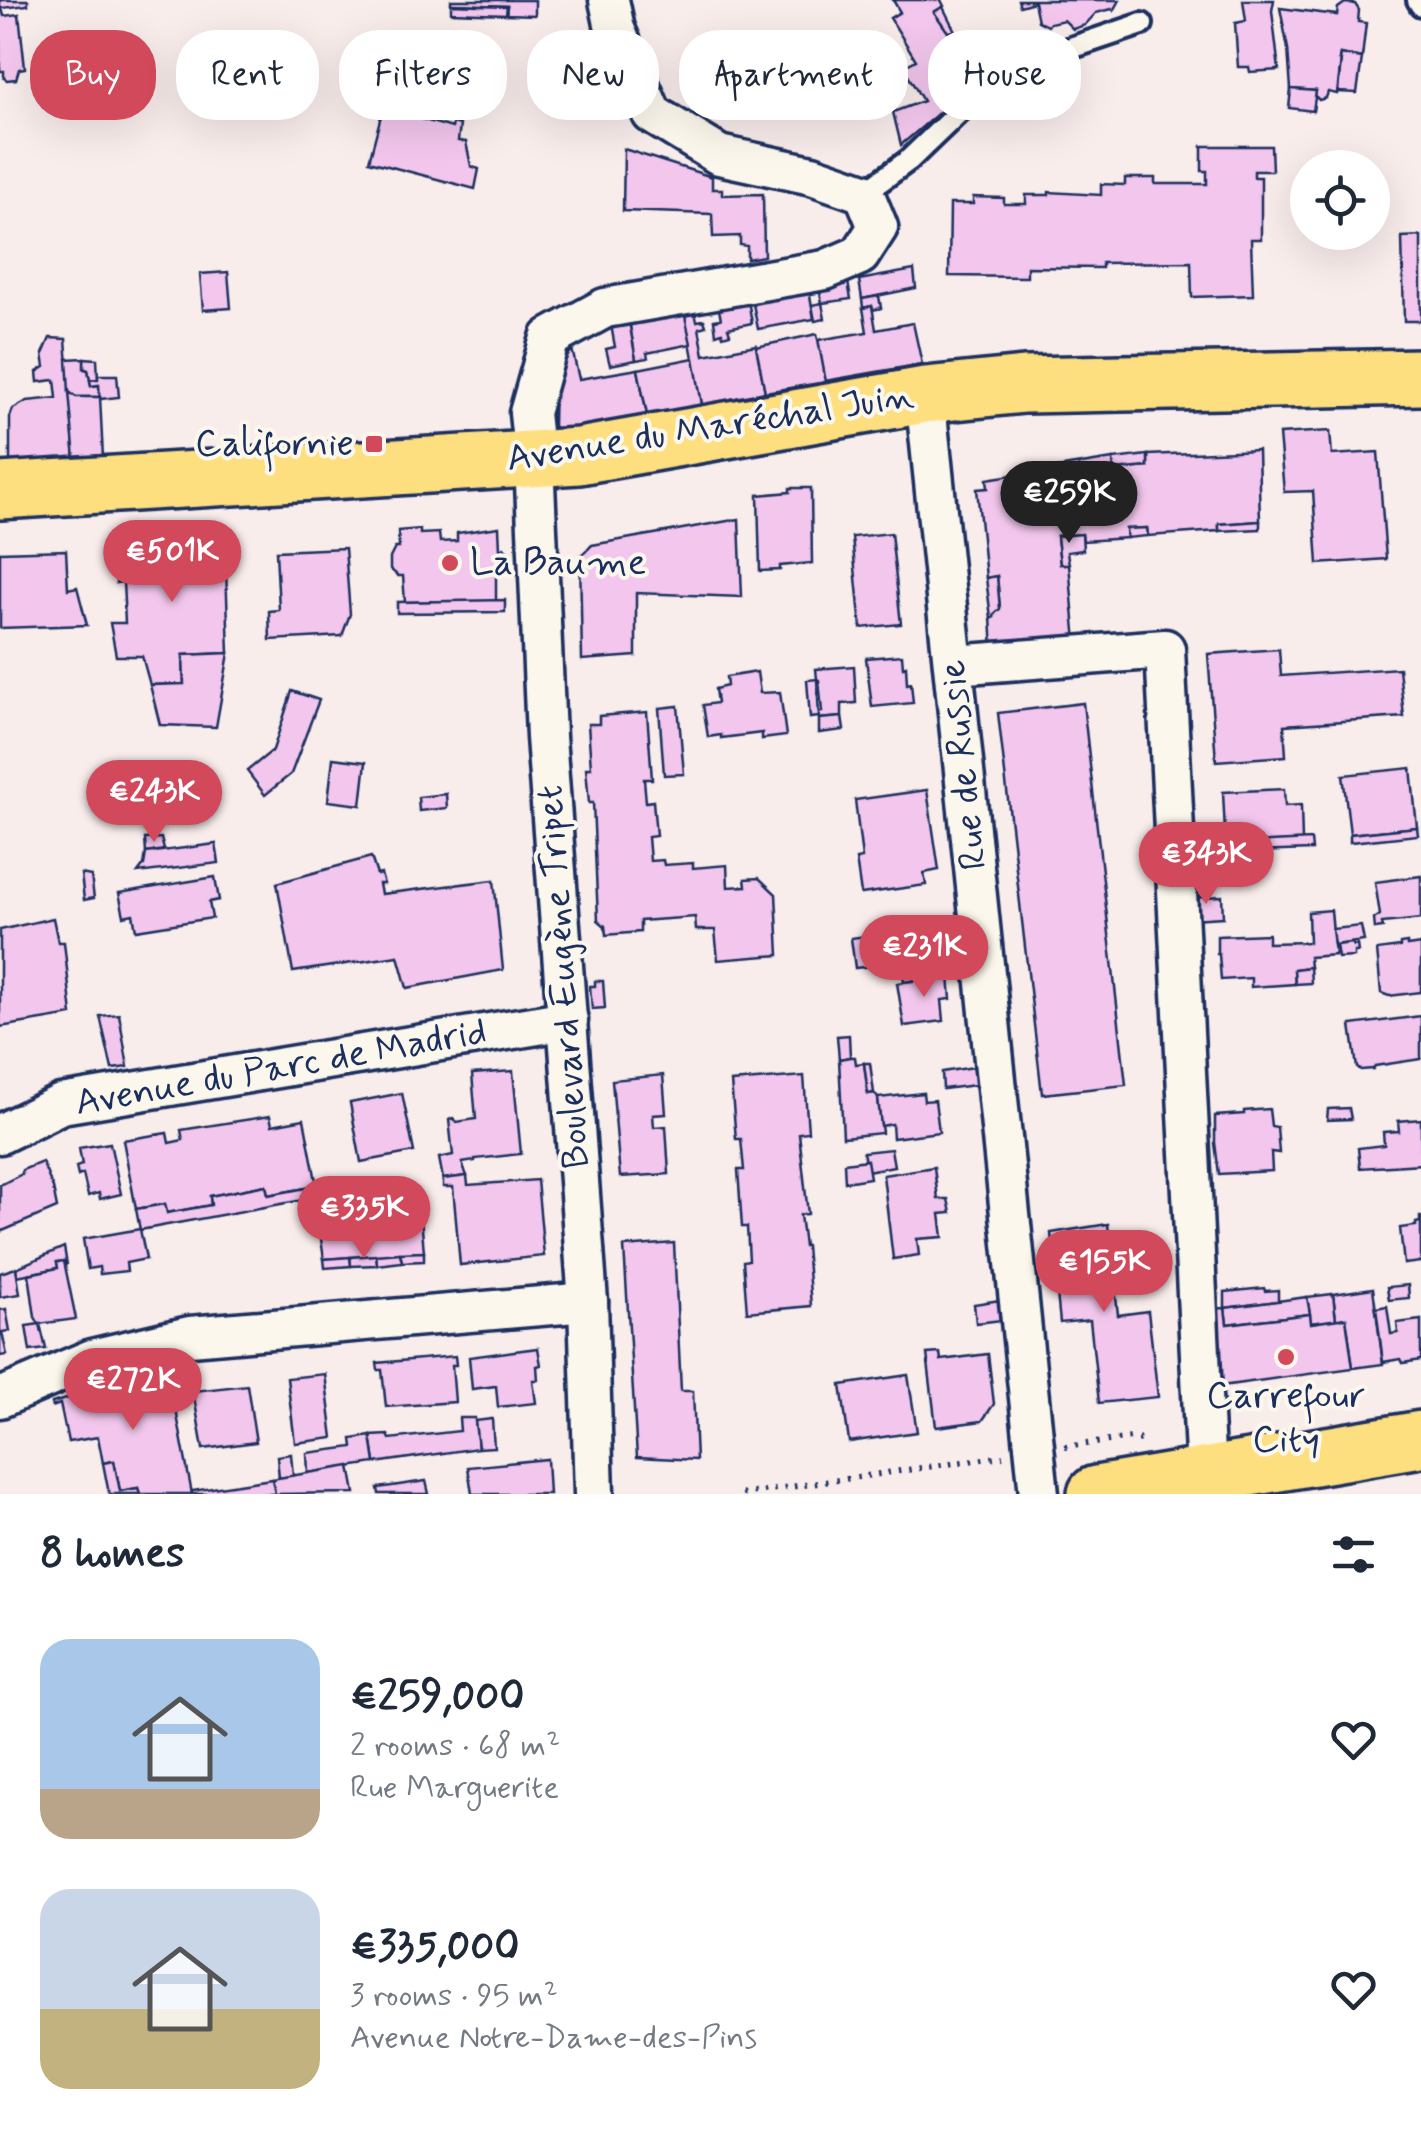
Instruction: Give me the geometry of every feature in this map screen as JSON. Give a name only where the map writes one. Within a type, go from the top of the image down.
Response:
[{"type":"main road","name":"Avenue du Maréchal Juin","points":[[0,491],[579,456],[925,395],[1024,385],[1421,377]]},
{"type":"main road","points":[[1096,1494],[1421,1440]]},
{"type":"street","points":[[609,0],[614,29],[652,114],[719,156],[812,175],[864,193]]},
{"type":"street","name":"Boulevard Eugène Tripet","points":[[594,1494],[588,1302],[546,737],[529,413],[550,338],[604,308],[825,270],[860,255],[878,227],[864,193]]},
{"type":"street","name":"Rue de Russie","points":[[925,395],[1039,1494]]},
{"type":"street","points":[[954,665],[1165,650],[1209,1476]]},
{"type":"street","name":"Avenue du Parc de Madrid","points":[[0,1134],[60,1104],[568,1020]]},
{"type":"street","points":[[0,1398],[92,1359],[190,1336],[588,1302]]},
{"type":"lane","points":[[864,193],[909,160],[985,87],[1026,63],[1142,24]]},
{"type":"building","points":[[0,0],[28,0],[28,5],[2,8],[4,16],[19,14],[25,68],[19,69],[16,79],[7,80],[4,71],[0,71]]},
{"type":"building","points":[[451,0],[535,0],[535,15],[506,14],[507,6],[451,4]]},
{"type":"building","points":[[893,0],[941,0],[944,6],[934,12],[947,30],[928,30],[930,120],[901,145],[895,120],[908,120],[908,106],[923,101],[908,76],[908,64],[916,60],[908,47],[908,30],[897,30],[890,18],[900,12]]},
{"type":"building","points":[[1018,0],[1120,0],[1114,11],[1096,13],[1085,25],[1073,29],[1064,20],[1048,26],[1038,21],[1034,2],[1020,6]]},
{"type":"building","points":[[1243,0],[1274,0],[1279,70],[1250,72],[1249,67],[1238,67],[1235,23],[1246,21]]},
{"type":"building","points":[[1345,3],[1355,4],[1358,22],[1366,23],[1362,58],[1340,54],[1337,94],[1328,92],[1326,98],[1319,100],[1316,91],[1291,89],[1280,8],[1337,15],[1338,8]]},
{"type":"building","points":[[451,4],[507,6],[506,14],[451,12]]},
{"type":"building","points":[[943,7],[954,30],[947,30],[934,12]]},
{"type":"building","points":[[1340,54],[1362,58],[1357,93],[1338,92]]},
{"type":"building","points":[[1291,89],[1316,91],[1313,111],[1289,108]]},
{"type":"building","points":[[380,120],[424,120],[452,128],[453,123],[460,125],[458,141],[466,142],[471,166],[479,169],[475,189],[369,161]]},
{"type":"building","points":[[1202,146],[1271,146],[1272,171],[1254,171],[1254,177],[1261,177],[1261,239],[1251,239],[1253,295],[1192,297],[1191,262],[1102,263],[1102,268],[1027,267],[1027,277],[949,276],[950,204],[973,204],[973,197],[1004,198],[1004,204],[1026,204],[1026,195],[1049,192],[1101,195],[1101,184],[1125,185],[1125,178],[1155,178],[1155,184],[1207,184],[1207,171],[1202,171]]},
{"type":"building","points":[[624,149],[712,177],[712,189],[722,189],[722,195],[763,194],[764,256],[747,259],[747,246],[740,245],[740,236],[713,237],[712,214],[623,211]]},
{"type":"building","points":[[1421,236],[1421,321],[1404,321],[1402,237]]},
{"type":"building","points":[[914,270],[916,288],[862,299],[859,280]]},
{"type":"building","points":[[228,272],[231,308],[203,310],[200,274]]},
{"type":"building","points":[[848,282],[851,299],[822,303],[819,287]]},
{"type":"building","points":[[809,289],[814,319],[758,329],[752,299]]},
{"type":"building","points":[[879,296],[881,308],[863,308],[862,299]]},
{"type":"building","points":[[748,300],[752,323],[728,328],[730,334],[716,334],[714,320],[721,319],[718,305]]},
{"type":"building","points":[[822,303],[825,319],[815,321],[812,305]]},
{"type":"building","points":[[872,306],[876,330],[913,323],[922,364],[825,381],[818,340],[867,332],[863,308]]},
{"type":"building","points":[[694,309],[697,321],[704,320],[706,326],[699,328],[704,355],[756,345],[765,392],[702,405],[684,311]]},
{"type":"building","points":[[684,311],[691,344],[647,353],[648,358],[636,360],[629,321]]},
{"type":"building","points":[[629,321],[636,360],[610,365],[606,349],[615,347],[611,325]]},
{"type":"building","points":[[817,334],[826,382],[765,392],[756,347]]},
{"type":"building","points":[[50,338],[66,339],[75,460],[10,466],[13,409],[27,401],[57,398],[55,380],[38,382],[37,372],[45,367],[43,354]]},
{"type":"building","points":[[572,349],[579,379],[638,369],[647,415],[560,433],[553,426],[554,379]]},
{"type":"building","points":[[84,358],[97,359],[98,379],[90,380]]},
{"type":"building","points":[[84,358],[84,369],[88,370],[91,386],[99,385],[100,397],[76,397],[69,392],[67,359]]},
{"type":"building","points":[[694,358],[702,405],[647,415],[638,369]]},
{"type":"building","points":[[98,375],[117,375],[119,397],[100,399],[99,385],[91,386],[90,380],[98,379]]},
{"type":"building","points":[[69,392],[76,397],[100,397],[103,458],[75,460]]},
{"type":"building","points":[[1330,431],[1332,455],[1378,452],[1386,559],[1318,564],[1313,491],[1284,492],[1279,434]]},
{"type":"building","points":[[1258,450],[1260,521],[1219,524],[1219,531],[1148,536],[1147,528],[1126,529],[1127,538],[1083,541],[1082,534],[1057,536],[1060,564],[1069,564],[1076,642],[993,649],[991,618],[1000,609],[997,576],[986,578],[977,489],[988,488],[987,479],[1113,459],[1114,470],[1148,467],[1148,455]]},
{"type":"building","points":[[1148,455],[1148,467],[1114,470],[1113,459]]},
{"type":"building","points":[[790,488],[811,488],[812,563],[760,571],[758,495],[790,492]]},
{"type":"building","points":[[739,519],[742,597],[636,593],[636,656],[582,660],[580,557],[592,545]]},
{"type":"building","points":[[1260,521],[1260,529],[1219,531],[1219,524]]},
{"type":"building","name":"La Baume","points":[[499,527],[500,549],[504,547],[510,554],[510,568],[496,574],[496,601],[405,602],[403,576],[390,569],[390,558],[399,548],[398,531],[420,529],[420,534],[439,533],[440,542],[457,541],[457,533]]},
{"type":"building","points":[[1147,528],[1148,536],[1127,538],[1126,529]]},
{"type":"building","points":[[891,533],[901,624],[861,628],[852,537]]},
{"type":"building","points":[[1082,534],[1083,550],[1067,552],[1069,564],[1060,564],[1057,536]]},
{"type":"building","points":[[225,541],[229,653],[183,655],[184,684],[150,685],[142,656],[116,656],[110,623],[125,623],[123,582],[116,583],[115,546]]},
{"type":"building","points":[[345,548],[350,614],[342,636],[270,640],[269,611],[279,610],[276,551]]},
{"type":"building","points":[[66,550],[68,589],[77,587],[87,625],[0,628],[0,552]]},
{"type":"building","points":[[997,576],[1000,609],[991,618],[986,578]]},
{"type":"building","points":[[505,600],[505,612],[397,613],[397,602]]},
{"type":"building","points":[[1279,649],[1281,676],[1399,668],[1404,717],[1284,725],[1286,756],[1216,761],[1208,654]]},
{"type":"building","points":[[229,653],[216,727],[160,725],[150,685],[184,684],[183,655]]},
{"type":"building","points":[[902,655],[913,703],[872,707],[866,658]]},
{"type":"building","points":[[854,666],[856,703],[842,704],[842,717],[819,719],[818,713],[822,712],[816,669]]},
{"type":"building","points":[[757,672],[760,693],[780,692],[786,736],[762,739],[762,733],[708,737],[703,705],[717,703],[715,689],[727,686],[726,677]]},
{"type":"building","points":[[817,679],[819,717],[810,718],[807,680]]},
{"type":"building","points":[[292,691],[319,700],[291,774],[265,795],[247,771],[273,750]]},
{"type":"building","points":[[1083,703],[1126,1085],[1042,1094],[998,713]]},
{"type":"building","points":[[678,706],[684,774],[664,775],[659,708]]},
{"type":"building","points":[[647,712],[652,779],[644,779],[646,802],[653,801],[656,836],[648,837],[650,861],[663,860],[664,865],[693,863],[693,868],[727,865],[728,887],[746,886],[745,879],[759,878],[776,894],[779,955],[718,960],[715,930],[696,930],[695,917],[640,921],[640,932],[606,935],[605,926],[598,920],[593,803],[589,803],[586,768],[591,768],[588,724],[599,724],[599,716]]},
{"type":"building","points":[[842,717],[844,730],[819,733],[819,719]]},
{"type":"building","points":[[333,758],[366,762],[361,805],[328,801]]},
{"type":"building","points":[[1411,768],[1417,827],[1350,834],[1343,775]]},
{"type":"building","points":[[200,781],[203,812],[197,812],[198,823],[165,823],[165,783]]},
{"type":"building","points":[[1284,789],[1285,806],[1301,805],[1302,841],[1251,843],[1252,852],[1226,854],[1223,792]]},
{"type":"building","points":[[927,790],[939,870],[924,873],[926,885],[861,894],[856,859],[862,858],[855,800]]},
{"type":"building","points":[[446,794],[447,808],[419,811],[418,797]]},
{"type":"building","points":[[1417,827],[1418,835],[1350,842],[1350,834]]},
{"type":"building","points":[[161,838],[164,850],[146,853],[145,839]]},
{"type":"building","points":[[1311,840],[1312,850],[1252,852],[1251,843]]},
{"type":"building","points":[[216,844],[219,863],[138,873],[146,853]]},
{"type":"building","points":[[371,857],[384,884],[379,884],[381,894],[494,880],[503,970],[407,988],[398,956],[293,972],[277,883]]},
{"type":"building","points":[[81,874],[91,876],[94,898],[84,900]]},
{"type":"building","points":[[1421,876],[1421,919],[1382,923],[1383,928],[1375,929],[1374,919],[1380,915],[1375,882]]},
{"type":"building","points":[[215,877],[219,900],[209,902],[212,918],[136,930],[133,914],[124,916],[119,893]]},
{"type":"building","points":[[1222,896],[1223,917],[1191,919],[1189,898]]},
{"type":"building","points":[[1331,910],[1335,955],[1309,957],[1310,967],[1294,969],[1295,984],[1251,987],[1251,978],[1221,980],[1217,936],[1268,934],[1268,943],[1309,942],[1308,912]]},
{"type":"building","points":[[53,918],[58,942],[64,942],[72,1015],[0,1027],[0,930]]},
{"type":"building","points":[[1361,926],[1364,941],[1334,945],[1332,929]]},
{"type":"building","points":[[931,927],[937,978],[904,982],[902,969],[895,963],[855,968],[851,938]]},
{"type":"building","points":[[1421,944],[1421,992],[1389,996],[1381,993],[1377,950]]},
{"type":"building","points":[[1336,945],[1357,945],[1358,952],[1354,952],[1354,957],[1338,958]]},
{"type":"building","points":[[1310,967],[1311,983],[1295,984],[1294,969]]},
{"type":"building","points":[[949,976],[951,999],[942,1000],[944,1021],[904,1026],[897,983]]},
{"type":"building","points":[[595,981],[603,981],[605,1008],[592,1009],[590,986],[595,986]]},
{"type":"building","points":[[119,1014],[128,1067],[112,1069],[100,1016]]},
{"type":"building","points":[[1421,1016],[1421,1059],[1373,1069],[1357,1068],[1351,1025]]},
{"type":"building","points":[[849,1035],[850,1057],[839,1059],[837,1036]]},
{"type":"building","points":[[855,1057],[856,1064],[864,1063],[868,1094],[874,1093],[878,1098],[882,1133],[843,1137],[839,1059]]},
{"type":"building","points":[[864,1063],[870,1063],[874,1093],[868,1094]]},
{"type":"building","points":[[974,1067],[976,1085],[943,1089],[942,1072]]},
{"type":"building","points":[[513,1071],[521,1154],[462,1163],[467,1176],[443,1179],[439,1158],[453,1155],[449,1120],[476,1119],[472,1074]]},
{"type":"building","points":[[663,1075],[666,1114],[653,1115],[654,1127],[666,1126],[669,1174],[620,1177],[612,1080]]},
{"type":"building","points":[[804,1076],[808,1132],[799,1133],[808,1214],[800,1215],[811,1306],[747,1312],[743,1261],[749,1260],[747,1227],[742,1227],[738,1170],[744,1170],[741,1139],[736,1139],[731,1082]]},
{"type":"building","points":[[402,1093],[414,1152],[361,1162],[350,1103]]},
{"type":"building","points":[[923,1093],[924,1101],[935,1100],[939,1132],[893,1138],[892,1124],[881,1126],[878,1098]]},
{"type":"building","points":[[1349,1108],[1351,1119],[1327,1120],[1328,1109]]},
{"type":"building","points":[[1269,1109],[1271,1126],[1277,1127],[1279,1153],[1271,1152],[1272,1171],[1219,1174],[1215,1116]]},
{"type":"building","points":[[270,1116],[272,1125],[304,1119],[317,1186],[268,1195],[266,1185],[210,1196],[211,1205],[167,1213],[165,1204],[136,1209],[123,1140],[167,1133],[169,1143],[183,1140],[181,1130]]},
{"type":"building","points":[[1421,1119],[1421,1164],[1360,1168],[1358,1148],[1384,1145],[1383,1132],[1399,1131],[1398,1121]]},
{"type":"building","points":[[110,1143],[121,1194],[100,1199],[99,1193],[88,1196],[83,1174],[78,1176],[76,1167],[82,1165],[79,1148]]},
{"type":"building","points":[[891,1149],[894,1166],[867,1171],[863,1152]]},
{"type":"building","points":[[867,1160],[870,1178],[845,1182],[844,1163]]},
{"type":"building","points":[[42,1162],[57,1208],[0,1232],[0,1185]]},
{"type":"building","points":[[934,1167],[938,1199],[948,1199],[951,1213],[940,1214],[943,1237],[917,1239],[919,1255],[893,1259],[883,1175]]},
{"type":"building","points":[[467,1176],[468,1185],[537,1180],[544,1256],[460,1265],[453,1187],[443,1187],[443,1179]]},
{"type":"building","points":[[266,1185],[268,1195],[317,1186],[319,1197],[140,1230],[136,1209],[165,1204],[167,1213],[211,1205],[210,1196]]},
{"type":"building","points":[[420,1205],[424,1252],[324,1259],[317,1213]]},
{"type":"building","points":[[1420,1217],[1421,1262],[1404,1264],[1400,1228],[1416,1226]]},
{"type":"building","points":[[1108,1224],[1118,1315],[1148,1311],[1158,1397],[1099,1403],[1090,1320],[1060,1323],[1051,1233]]},
{"type":"building","points":[[140,1229],[146,1259],[126,1263],[127,1271],[100,1274],[99,1267],[88,1269],[83,1239]]},
{"type":"building","points":[[674,1243],[681,1391],[693,1391],[696,1460],[637,1457],[624,1247]]},
{"type":"building","points":[[64,1247],[67,1265],[57,1262],[58,1268],[17,1276],[16,1268]]},
{"type":"building","points":[[424,1252],[424,1261],[402,1262],[400,1253]]},
{"type":"building","points":[[400,1253],[402,1262],[377,1265],[376,1255]]},
{"type":"building","points":[[376,1255],[377,1265],[351,1266],[350,1257]]},
{"type":"building","points":[[350,1257],[351,1266],[325,1268],[324,1259]]},
{"type":"building","points":[[64,1261],[76,1319],[39,1324],[29,1274],[58,1268],[57,1262]]},
{"type":"building","points":[[16,1268],[20,1294],[0,1297],[0,1273]]},
{"type":"building","points":[[1408,1285],[1409,1298],[1389,1300],[1387,1287]]},
{"type":"building","points":[[1373,1288],[1383,1364],[1353,1368],[1346,1318],[1336,1320],[1333,1294]]},
{"type":"building","points":[[1278,1290],[1278,1301],[1225,1308],[1225,1292]]},
{"type":"building","points":[[1333,1294],[1336,1320],[1311,1323],[1307,1297]]},
{"type":"building","points":[[1307,1297],[1310,1314],[1227,1324],[1225,1308]]},
{"type":"building","points":[[1000,1300],[1002,1320],[976,1323],[974,1304]]},
{"type":"building","points":[[1387,1306],[1391,1334],[1398,1333],[1397,1323],[1421,1320],[1421,1360],[1383,1362],[1376,1308]]},
{"type":"building","points":[[1225,1308],[1227,1324],[1310,1314],[1311,1323],[1346,1318],[1353,1368],[1214,1387],[1210,1309]]},
{"type":"building","points":[[6,1309],[10,1331],[2,1332],[7,1355],[0,1356],[0,1310]]},
{"type":"building","points":[[40,1324],[46,1349],[30,1351],[26,1326]]},
{"type":"building","points":[[538,1348],[541,1365],[537,1366],[538,1380],[533,1380],[536,1403],[498,1407],[496,1386],[472,1389],[469,1357]]},
{"type":"building","points":[[940,1353],[941,1360],[988,1354],[994,1404],[982,1421],[936,1427],[927,1354]]},
{"type":"building","points":[[455,1356],[455,1402],[386,1407],[382,1370],[378,1370],[377,1363]]},
{"type":"building","points":[[183,1371],[186,1386],[172,1389],[169,1373]]},
{"type":"building","points":[[169,1373],[192,1494],[140,1494],[138,1488],[120,1491],[114,1461],[103,1463],[98,1437],[68,1442],[60,1404],[52,1407],[52,1403],[79,1392],[99,1391],[98,1387],[112,1383],[121,1381],[122,1387],[132,1386],[131,1380]]},
{"type":"building","points":[[325,1374],[333,1438],[295,1443],[287,1378]]},
{"type":"building","points":[[908,1375],[917,1432],[849,1442],[841,1385]]},
{"type":"building","points":[[247,1385],[256,1442],[203,1449],[193,1391]]},
{"type":"building","points":[[459,1418],[475,1418],[478,1448],[375,1463],[371,1436],[388,1435],[390,1439],[460,1431]]},
{"type":"building","points":[[492,1419],[494,1447],[478,1448],[475,1421]]},
{"type":"building","points":[[371,1436],[375,1463],[308,1473],[307,1453],[353,1447],[352,1439]]},
{"type":"building","points":[[291,1454],[293,1476],[279,1478],[277,1456]]},
{"type":"building","points":[[547,1459],[549,1494],[472,1494],[468,1467]]},
{"type":"building","points":[[114,1461],[120,1491],[138,1488],[140,1494],[109,1494],[103,1463]]},
{"type":"building","points":[[350,1466],[355,1493],[275,1494],[272,1479]]},
{"type":"building","points":[[272,1479],[275,1494],[192,1494],[192,1491]]},
{"type":"building","points":[[426,1481],[429,1494],[379,1494],[378,1488]]},
{"type":"place","name":"Californie","points":[[374,444]]},
{"type":"place","name":"La Baume","points":[[450,563]]},
{"type":"place","name":"Carrefour City","points":[[1286,1357]]}]
